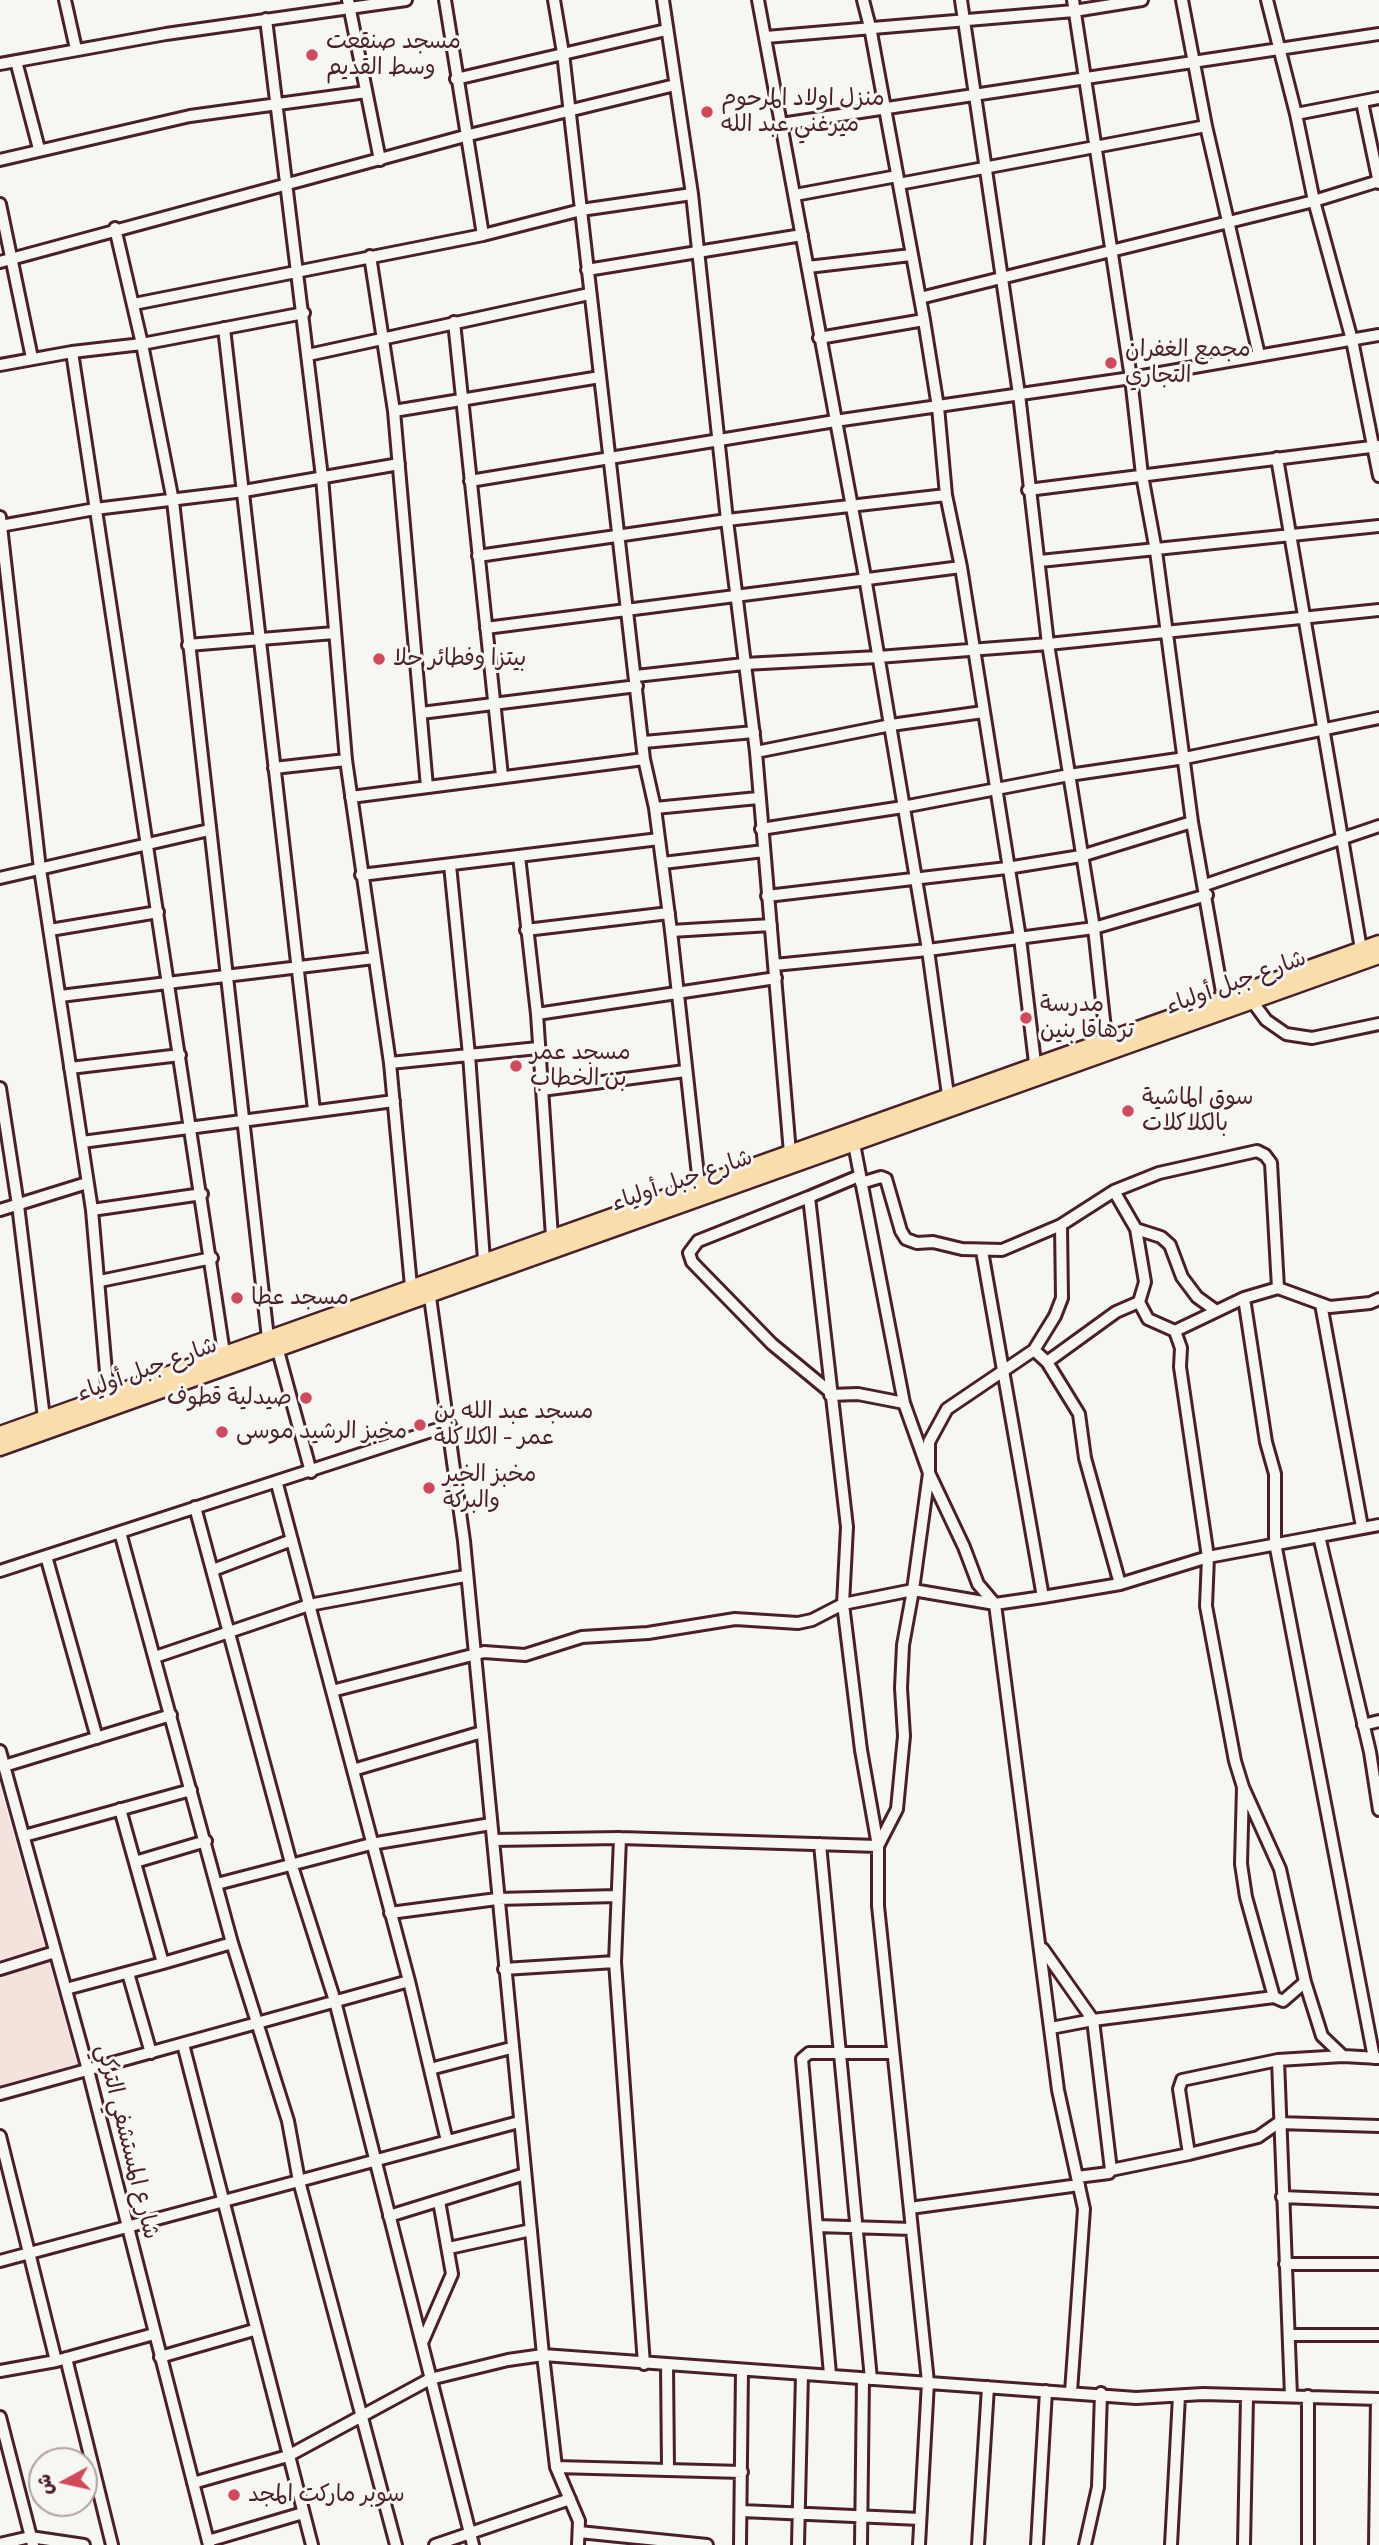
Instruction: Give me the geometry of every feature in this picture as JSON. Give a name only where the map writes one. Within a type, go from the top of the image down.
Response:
[{"type":"main road","name":"شارع جبل أولياء","points":[[0,1433],[224,1353],[273,1343],[423,1287],[484,1260],[1379,943]]},
{"type":"main road","name":"شارع جبل أولياء","points":[[0,1448],[423,1287],[854,1144],[1379,956]]},
{"type":"street","points":[[65,0],[76,49]]},
{"type":"street","points":[[0,64],[349,4],[406,0]]},
{"type":"street","points":[[445,0],[483,235]]},
{"type":"street","points":[[554,0],[563,53],[645,759],[663,863],[699,1184]]},
{"type":"street","points":[[663,0],[692,194],[727,520],[754,733],[790,1153]]},
{"type":"street","points":[[758,0],[796,195],[819,338],[891,725],[928,950],[948,1095]]},
{"type":"street","points":[[863,0],[924,320],[938,407],[946,495],[961,567],[972,650],[1020,938],[1035,1063]]},
{"type":"street","points":[[961,0],[1019,394],[1028,491],[1040,561],[1048,644],[1094,928],[1106,1038]]},
{"type":"street","points":[[766,37],[1142,0]]},
{"type":"street","points":[[1182,0],[1206,126],[1259,355]]},
{"type":"street","points":[[1266,0],[1280,47],[1314,201],[1352,340],[1376,446],[1379,476]]},
{"type":"street","points":[[349,4],[380,160]]},
{"type":"street","points":[[1074,5],[1131,378],[1142,475],[1156,551],[1192,822],[1223,998]]},
{"type":"street","points":[[266,19],[304,313],[322,477],[346,761],[361,876],[423,1287],[450,1425],[493,1840],[511,2048],[556,2467],[579,2521],[578,2545]]},
{"type":"street","points":[[456,79],[666,30]]},
{"type":"street","points":[[781,124],[1379,34]]},
{"type":"street","points":[[16,61],[39,149]]},
{"type":"street","points":[[5,260],[115,228],[465,136],[675,85]]},
{"type":"street","points":[[0,160],[190,116],[366,92]]},
{"type":"street","points":[[1296,114],[1379,98]]},
{"type":"street","points":[[920,298],[1314,201],[1379,182],[1362,102]]},
{"type":"street","points":[[796,195],[986,169],[1206,126]]},
{"type":"street","points":[[134,304],[483,235],[581,211],[692,194]]},
{"type":"street","points":[[0,204],[5,260],[32,358]]},
{"type":"street","points":[[115,228],[134,304],[173,501],[225,978],[273,1343],[311,1472]]},
{"type":"street","points":[[587,270],[699,254],[802,235]]},
{"type":"street","points":[[808,267],[911,255]]},
{"type":"street","points":[[370,256],[394,411],[427,787]]},
{"type":"street","points":[[308,355],[589,294]]},
{"type":"street","points":[[0,365],[72,352],[142,344],[304,313]]},
{"type":"street","points":[[819,338],[924,320]]},
{"type":"street","points":[[453,322],[502,776]]},
{"type":"street","points":[[224,328],[314,1110]]},
{"type":"street","points":[[470,481],[835,421],[1131,378],[1379,335]]},
{"type":"street","points":[[72,352],[192,1126],[224,1353]]},
{"type":"street","points":[[394,411],[600,377]]},
{"type":"street","points":[[1028,491],[1376,446]]},
{"type":"street","points":[[1277,458],[1361,949]]},
{"type":"street","points":[[0,526],[95,509],[244,491],[399,464]]},
{"type":"street","points":[[478,556],[727,520],[946,495]]},
{"type":"street","points":[[0,517],[40,869],[92,1210],[108,1395]]},
{"type":"street","points":[[1040,561],[1379,526]]},
{"type":"street","points":[[486,628],[865,577],[961,567]]},
{"type":"street","points":[[421,713],[744,664],[1048,644],[1379,610]]},
{"type":"street","points":[[188,645],[334,633]]},
{"type":"street","points":[[756,752],[891,725],[983,712]]},
{"type":"street","points":[[761,829],[903,807],[1069,775],[1185,758],[1379,718]]},
{"type":"street","points":[[644,742],[754,733]]},
{"type":"street","points":[[351,797],[645,759]]},
{"type":"street","points":[[274,768],[346,761]]},
{"type":"street","points":[[655,808],[758,798]]},
{"type":"street","points":[[767,895],[1007,868],[1081,856],[1192,822]]},
{"type":"street","points":[[774,965],[928,950],[1094,928],[1206,890],[1379,825]]},
{"type":"street","points":[[0,878],[209,830]]},
{"type":"street","points":[[361,876],[659,839]]},
{"type":"street","points":[[663,863],[764,851]]},
{"type":"street","points":[[519,856],[537,1014],[552,1237]]},
{"type":"street","points":[[450,865],[469,1055],[484,1260]]},
{"type":"street","points":[[50,930],[158,912]]},
{"type":"street","points":[[526,930],[669,913]]},
{"type":"street","points":[[671,931],[771,925]]},
{"type":"street","points":[[60,996],[169,985],[374,958]]},
{"type":"street","points":[[537,1014],[776,978]]},
{"type":"street","points":[[1252,1001],[1266,1020],[1286,1034],[1312,1038],[1379,1024]]},
{"type":"street","points":[[390,1063],[538,1048]]},
{"type":"street","points":[[70,1068],[180,1055]]},
{"type":"street","points":[[542,1090],[685,1071]]},
{"type":"street","points":[[0,1088],[18,1205],[44,1418]]},
{"type":"street","points":[[82,1142],[394,1101]]},
{"type":"street","points":[[854,1144],[887,1301],[904,1403],[929,1473],[964,1547],[978,1584],[995,1604],[1042,1947],[1058,2090],[1084,2209],[1071,2392]]},
{"type":"street","points":[[904,1403],[858,1394],[830,1393],[772,1344],[692,1262],[689,1253],[698,1241],[809,1197],[860,1180],[881,1177],[886,1179],[896,1222],[906,1239],[982,1251],[1014,1246],[1061,1225],[1114,1191],[1159,1172],[1257,1151],[1265,1155],[1271,1163],[1278,1288]]},
{"type":"street","points":[[0,1210],[87,1183]]},
{"type":"street","points":[[1114,1191],[1136,1229],[1145,1282],[1139,1302],[1147,1320],[1175,1331],[1181,1348],[1180,1367],[1208,1557],[1206,1606],[1243,1787],[1280,1869],[1305,1982],[1322,2036],[1343,2056]]},
{"type":"street","points":[[92,1210],[202,1194]]},
{"type":"street","points":[[809,1197],[847,1527],[843,1604],[861,1750],[878,1846],[878,1906],[928,2382],[919,2545]]},
{"type":"street","points":[[878,1846],[897,1809],[904,1736],[901,1688],[903,1645],[929,1473],[929,1443],[947,1409],[1034,1350],[1055,1316],[1062,1298],[1061,1225]]},
{"type":"street","points":[[1136,1229],[1161,1237],[1170,1245],[1182,1277],[1197,1297],[1215,1310]]},
{"type":"street","points":[[982,1251],[1043,1597]]},
{"type":"street","points":[[100,1281],[212,1258]]},
{"type":"street","points":[[1175,1331],[1215,1310],[1278,1288],[1330,1307],[1357,1305],[1379,1299]]},
{"type":"street","points":[[1189,2154],[1179,2090],[1182,2080],[1278,2060],[1343,2056],[1376,2058],[1275,1543],[1275,1474],[1266,1442],[1244,1298]]},
{"type":"street","points":[[1047,1362],[1116,1312],[1139,1302]]},
{"type":"street","points":[[1321,1304],[1362,1527]]},
{"type":"street","points":[[1034,1350],[1047,1362],[1079,1414],[1085,1458],[1120,1584]]},
{"type":"street","points":[[0,1572],[450,1425]]},
{"type":"street","points":[[276,1484],[408,1981],[447,2141]]},
{"type":"street","points":[[195,1507],[231,1631],[291,1864],[335,2001],[472,2540]]},
{"type":"street","points":[[332,1691],[493,1651],[525,1655],[582,1637],[648,1633],[710,1620],[765,1619],[797,1623],[812,1620],[843,1604],[913,1590],[995,1604],[1043,1597],[1120,1584],[1208,1557],[1379,1525]]},
{"type":"street","points":[[120,1532],[232,1943],[285,2110],[299,2181],[396,2545]]},
{"type":"street","points":[[1318,1536],[1363,1724],[1379,1810]]},
{"type":"street","points":[[213,1570],[292,1540]]},
{"type":"street","points":[[46,1556],[97,1738]]},
{"type":"street","points":[[155,1657],[309,1605],[465,1576]]},
{"type":"street","points":[[4,1766],[171,1715]]},
{"type":"street","points":[[1363,1724],[1379,1721]]},
{"type":"street","points":[[353,1770],[482,1732]]},
{"type":"street","name":"شارع المستشفي التركي","points":[[0,1751],[88,2070],[209,2543]]},
{"type":"street","points":[[1243,1787],[1241,1864],[1246,1897],[1274,1997]]},
{"type":"street","points":[[24,1836],[191,1790]]},
{"type":"street","points":[[120,1810],[163,1963]]},
{"type":"street","points":[[217,1884],[371,1843],[491,1824]]},
{"type":"street","points":[[493,1840],[620,1838],[878,1846]]},
{"type":"street","points":[[620,1838],[615,1962],[644,2364]]},
{"type":"street","points":[[135,1862],[206,1841]]},
{"type":"street","points":[[820,1844],[858,2228],[867,2379],[861,2545]]},
{"type":"street","points":[[390,1913],[498,1899],[617,1896]]},
{"type":"street","points":[[66,1989],[232,1943]]},
{"type":"street","points":[[1042,1947],[1093,2020],[1111,2171]]},
{"type":"street","points":[[0,1969],[55,1952]]},
{"type":"street","points":[[504,1969],[615,1962]]},
{"type":"street","points":[[128,1973],[151,2053]]},
{"type":"street","points":[[0,2094],[408,1981]]},
{"type":"street","points":[[1051,2028],[1093,2020],[1274,1997],[1283,2001],[1305,1982]]},
{"type":"street","points":[[183,2044],[254,2330],[312,2545]]},
{"type":"street","points":[[430,2069],[511,2048]]},
{"type":"street","points":[[830,2374],[802,2059],[809,2053],[893,2053]]},
{"type":"street","points":[[1278,2060],[1278,2123],[1291,2396]]},
{"type":"street","points":[[0,2261],[519,2122]]},
{"type":"street","points":[[910,2208],[1109,2174],[1111,2171],[1258,2137],[1278,2123],[1379,2126]]},
{"type":"street","points":[[0,2136],[112,2545]]},
{"type":"street","points":[[390,2216],[525,2174]]},
{"type":"street","points":[[1282,2197],[1379,2201]]},
{"type":"street","points":[[422,2343],[452,2281],[449,2248],[439,2201]]},
{"type":"street","points":[[817,2226],[912,2229]]},
{"type":"street","points":[[449,2248],[531,2230]]},
{"type":"street","points":[[1285,2264],[1379,2264]]},
{"type":"street","points":[[160,2357],[254,2330]]},
{"type":"street","points":[[1,2367],[61,2359],[154,2334]]},
{"type":"street","points":[[1290,2335],[1379,2334]]},
{"type":"street","points":[[193,2483],[288,2456],[430,2379],[508,2360],[543,2355],[644,2364],[1101,2393],[1136,2398],[1308,2396],[1378,2399],[1375,2545]]},
{"type":"street","points":[[667,2365],[668,2469]]},
{"type":"street","points":[[740,2545],[743,2370]]},
{"type":"street","points":[[798,2545],[802,2374]]},
{"type":"street","points":[[978,2545],[988,2387]]},
{"type":"street","points":[[1037,2545],[1046,2391]]},
{"type":"street","points":[[1085,2545],[1098,2487],[1101,2393]]},
{"type":"street","points":[[1171,2545],[1178,2396]]},
{"type":"street","points":[[1308,2396],[1308,2545]]},
{"type":"street","points":[[1244,2545],[1247,2398]]},
{"type":"street","points":[[0,2420],[31,2541]]},
{"type":"street","points":[[556,2467],[742,2472]]},
{"type":"street","points":[[435,2545],[472,2540],[570,2499]]},
{"type":"street","points":[[742,2511],[920,2519]]},
{"type":"street","points":[[209,2543],[303,2513]]},
{"type":"street","points":[[579,2532],[707,2545]]},
{"type":"street","points":[[0,2544],[31,2541],[84,2545]]},
{"type":"shaded area","points":[[0,1786],[78,2067],[0,2091]]},
{"type":"place","name":"مسجد صنقعت وسط القديم","points":[[312,55]]},
{"type":"place","name":"منزل اولاد المرحوم ميرغني عبد الله","points":[[707,112]]},
{"type":"place","name":"مجمع الغفران التجاري","points":[[1111,363]]},
{"type":"place","name":"بيتزا وفطائر حلا","points":[[379,659]]},
{"type":"place","name":"مدرسة ترهاقا بنين","points":[[1026,1018]]},
{"type":"place","name":"مسجد عمر بن الخطاب","points":[[516,1066]]},
{"type":"place","name":"سوق الماشية بالكلاكلات","points":[[1128,1111]]},
{"type":"place","name":"مسجد عطا","points":[[237,1298]]},
{"type":"place","name":"صيدلية قطوف","points":[[306,1398]]},
{"type":"place","name":"مسجد عبد الله بن عمر - الكلاكلة","points":[[420,1425]]},
{"type":"place","name":"مخبز الرشيد موسى","points":[[222,1432]]},
{"type":"place","name":"مخبز الخير والبركة","points":[[429,1488]]},
{"type":"place","name":"سوبر ماركت المجد","points":[[234,2495]]}]
